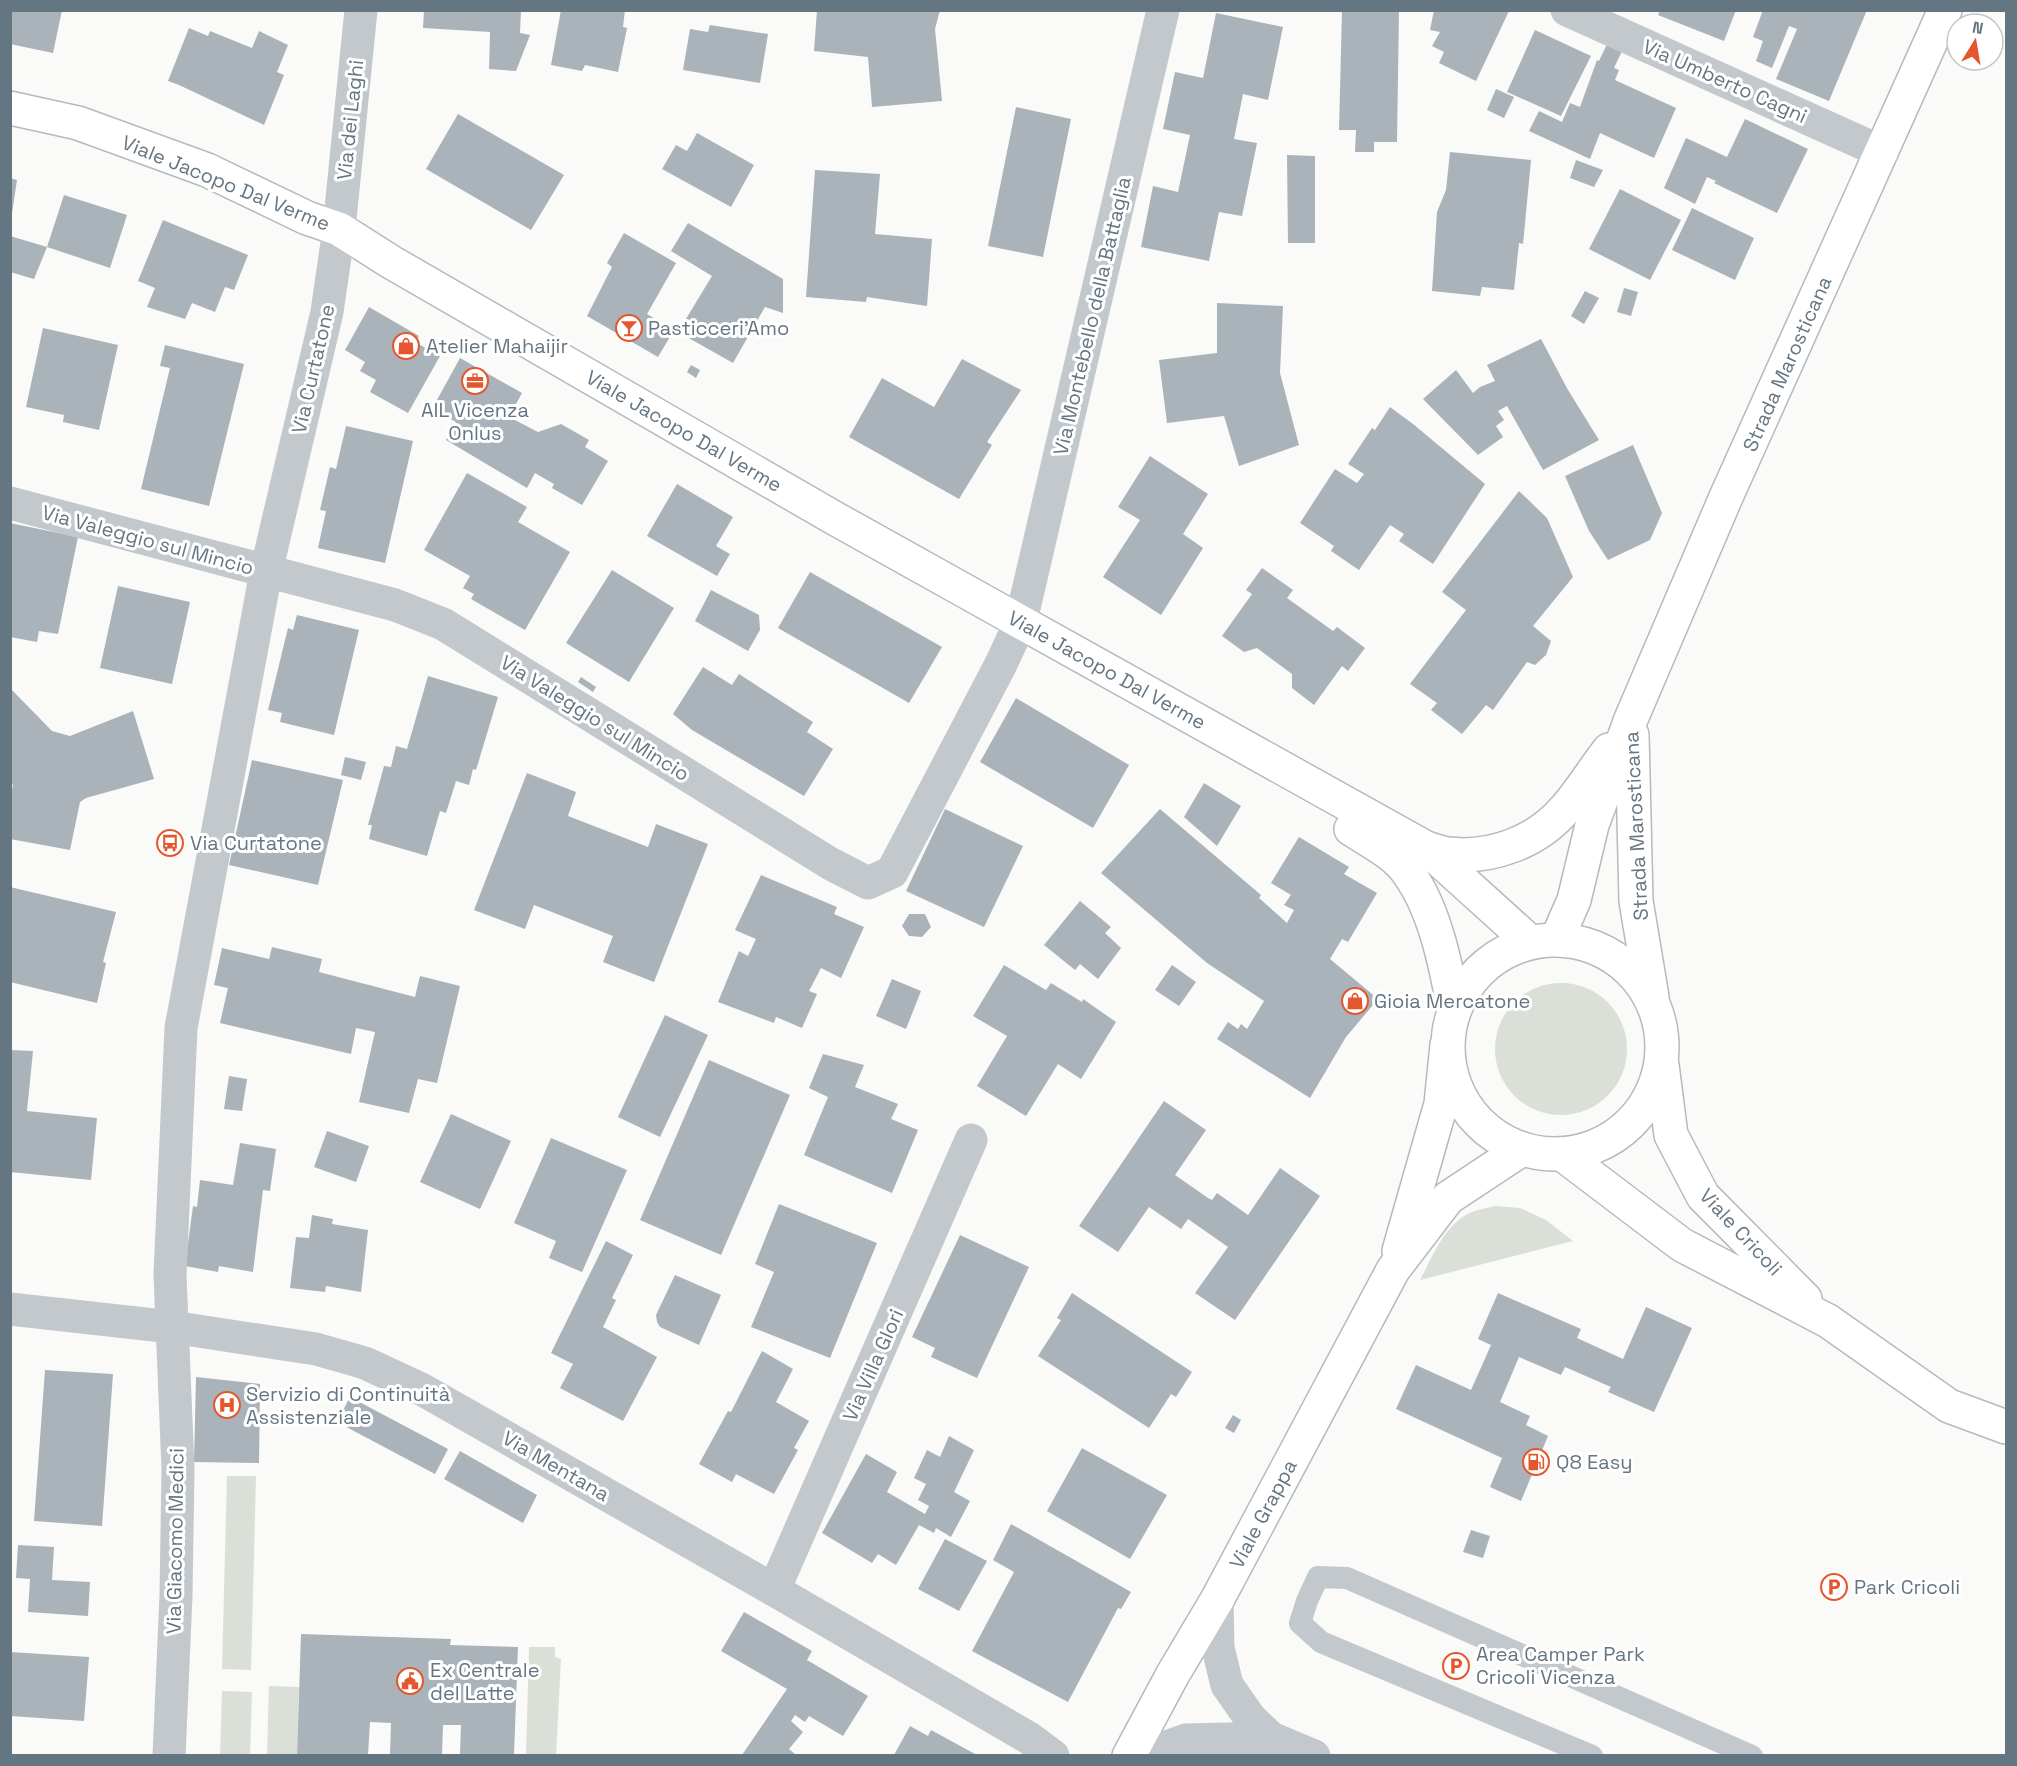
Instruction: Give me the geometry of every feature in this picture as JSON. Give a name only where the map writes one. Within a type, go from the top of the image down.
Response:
[{"type":"main road","name":"Strada Marosticana","points":[[1544,940],[1574,900],[1592,825],[1631,719],[1726,497],[1945,10]]},
{"type":"main road","name":"Viale Jacopo Dal Verme","points":[[10,108],[78,123],[196,166],[307,218],[339,229],[390,262],[815,507],[1426,848],[1544,940]]},
{"type":"main road","name":"Strada Marosticana","points":[[1426,848],[1449,854],[1482,853],[1505,849],[1536,834],[1564,810],[1631,719]]},
{"type":"main road","name":"Strada Marosticana","points":[[1631,719],[1636,901],[1653,1004]]},
{"type":"main road","name":"Viale Jacopo Dal Verme","points":[[1306,782],[1348,827],[1390,855],[1409,872],[1425,901],[1446,965],[1454,1008]]},
{"type":"main road","points":[[1544,940],[1587,944],[1615,958],[1637,978],[1653,1004],[1661,1031],[1661,1059],[1654,1088],[1639,1113],[1617,1134],[1592,1148],[1562,1154],[1522,1149],[1492,1134],[1467,1109],[1452,1079],[1446,1045],[1454,1008],[1471,978],[1497,955],[1544,940]]},
{"type":"main road","name":"Viale Grappa","points":[[1393,1270],[1442,1104],[1446,1045]]},
{"type":"main road","name":"Viale Cricoli","points":[[1661,1059],[1671,1135],[1703,1196],[1828,1322]]},
{"type":"main road","name":"Viale Grappa","points":[[1129,1755],[1217,1600],[1393,1270],[1448,1198],[1522,1149]]},
{"type":"main road","name":"Viale Cricoli","points":[[1562,1154],[1682,1245],[1828,1322],[1949,1406],[2007,1427]]},
{"type":"street","name":"Via dei Laghi","points":[[339,229],[361,10]]},
{"type":"street","name":"Via Montebello della Battaglia","points":[[1021,621],[1163,10]]},
{"type":"street","name":"Via Umberto Cagni","points":[[1567,10],[1882,152]]},
{"type":"street","name":"Via Curtatone","points":[[171,1327],[170,1275],[181,1028],[266,572],[327,312],[339,229]]},
{"type":"street","name":"Via Valeggio sul Mincio","points":[[10,503],[395,605],[443,624],[831,864],[868,883],[892,872],[1001,664],[1021,621]]},
{"type":"street","name":"Via Villa Glori","points":[[774,1590],[971,1140]]},
{"type":"street","name":"Via Mentana","points":[[10,1309],[171,1327],[316,1349],[365,1363],[423,1390],[774,1590],[1029,1738],[1053,1755]]},
{"type":"street","name":"Via Giacomo Medici","points":[[169,1755],[176,1595],[178,1469],[171,1327]]},
{"type":"street","points":[[1217,1600],[1218,1648],[1227,1685],[1250,1718],[1271,1737],[1314,1755]]},
{"type":"street","points":[[1173,1674],[1191,1670],[1209,1674],[1227,1685]]},
{"type":"street","points":[[1142,1755],[1186,1740],[1271,1737]]},
{"type":"lane","points":[[1592,1755],[1321,1642],[1300,1623],[1318,1577],[1347,1578],[1752,1755]]},
{"type":"shaded area","points":[[1561,983],[1586,988],[1608,1002],[1622,1024],[1627,1049],[1622,1074],[1608,1096],[1586,1110],[1561,1115],[1536,1110],[1514,1096],[1500,1074],[1495,1049],[1500,1024],[1514,1002],[1536,988]]},
{"type":"shaded area","points":[[1495,1206],[1520,1208],[1546,1220],[1573,1241],[1420,1280],[1441,1241],[1454,1224],[1472,1212]]},
{"type":"shaded area","points":[[227,1476],[256,1476],[251,1670],[222,1669]]},
{"type":"shaded area","points":[[529,1647],[555,1647],[555,1657],[561,1659],[556,1755],[526,1755]]},
{"type":"shaded area","points":[[269,1686],[299,1687],[297,1755],[267,1755]]},
{"type":"shaded area","points":[[222,1691],[252,1692],[250,1755],[220,1755]]},
{"type":"building","points":[[10,10],[62,10],[53,53],[10,44]]},
{"type":"building","points":[[424,10],[521,10],[520,33],[530,35],[516,71],[489,69],[490,32],[423,28]]},
{"type":"building","points":[[561,10],[625,10],[623,27],[627,28],[618,72],[585,65],[582,71],[551,65]]},
{"type":"building","points":[[817,10],[940,10],[935,29],[942,101],[872,107],[868,57],[814,51]]},
{"type":"building","points":[[1342,10],[1399,10],[1397,142],[1374,142],[1374,152],[1355,152],[1356,130],[1339,130]]},
{"type":"building","points":[[1434,10],[1509,11],[1476,81],[1439,63],[1444,52],[1432,46],[1440,32],[1430,30]]},
{"type":"building","points":[[1660,10],[1736,10],[1724,41],[1658,15]]},
{"type":"building","points":[[1763,10],[1867,10],[1829,101],[1776,79],[1797,29],[1789,26],[1772,68],[1756,61],[1763,41],[1753,37]]},
{"type":"building","points":[[1216,13],[1283,27],[1268,100],[1243,94],[1234,139],[1257,143],[1242,216],[1219,212],[1209,261],[1141,247],[1153,186],[1178,192],[1190,135],[1163,129],[1175,72],[1203,78]]},
{"type":"building","points":[[710,25],[768,34],[760,83],[683,70],[690,29],[708,32]]},
{"type":"building","points":[[189,28],[208,36],[210,31],[252,48],[259,31],[288,45],[277,72],[284,75],[264,125],[168,81]]},
{"type":"building","points":[[1535,30],[1591,56],[1561,116],[1507,92]]},
{"type":"building","points":[[1607,44],[1622,51],[1614,68],[1619,70],[1615,80],[1676,108],[1654,158],[1600,133],[1590,159],[1529,131],[1539,111],[1562,122],[1570,103],[1580,107],[1597,60],[1599,61]]},
{"type":"building","points":[[1496,89],[1514,97],[1504,118],[1487,110]]},
{"type":"building","points":[[1016,107],[1071,119],[1043,257],[988,246]]},
{"type":"building","points":[[458,114],[564,175],[531,230],[426,169]]},
{"type":"building","points":[[1745,119],[1808,149],[1777,213],[1714,183],[1716,181],[1707,177],[1695,204],[1664,188],[1686,138],[1727,157]]},
{"type":"building","points":[[697,133],[754,165],[731,207],[662,169],[676,145],[687,151]]},
{"type":"building","points":[[1450,152],[1531,160],[1523,244],[1519,243],[1514,290],[1482,287],[1480,296],[1432,291],[1437,212],[1446,190]]},
{"type":"building","points":[[1287,155],[1315,156],[1315,243],[1288,243]]},
{"type":"building","points":[[1576,160],[1603,170],[1594,187],[1570,178]]},
{"type":"building","points":[[815,170],[880,174],[875,234],[932,239],[927,306],[867,297],[866,302],[806,297]]},
{"type":"building","points":[[10,178],[17,180],[12,213],[10,213]]},
{"type":"building","points":[[1620,189],[1681,220],[1650,280],[1589,249]]},
{"type":"building","points":[[64,195],[127,215],[110,268],[47,247]]},
{"type":"building","points":[[1692,208],[1754,238],[1735,280],[1672,250]]},
{"type":"building","points":[[163,220],[248,255],[234,290],[225,287],[215,312],[192,303],[185,319],[147,307],[155,288],[138,281]]},
{"type":"building","points":[[688,223],[783,279],[783,313],[765,307],[733,363],[678,332],[712,276],[671,251]]},
{"type":"building","points":[[624,233],[676,263],[647,314],[674,330],[658,357],[587,316],[612,267],[607,263]]},
{"type":"building","points":[[10,236],[47,247],[34,279],[10,272]]},
{"type":"building","points":[[1624,288],[1638,292],[1631,316],[1617,312]]},
{"type":"building","points":[[1585,291],[1599,298],[1584,324],[1571,316]]},
{"type":"building","points":[[1217,303],[1283,306],[1280,373],[1299,445],[1239,466],[1224,416],[1167,423],[1159,360],[1217,353]]},
{"type":"building","points":[[369,307],[419,336],[415,342],[440,356],[408,413],[370,392],[376,380],[360,371],[365,362],[345,350]]},
{"type":"building","points":[[43,328],[118,345],[99,430],[63,422],[64,415],[26,407]]},
{"type":"building","points":[[1541,339],[1568,390],[1599,440],[1543,470],[1507,406],[1498,411],[1504,420],[1496,426],[1503,437],[1478,455],[1423,399],[1456,370],[1473,393],[1480,387],[1495,381],[1487,365]]},
{"type":"building","points":[[165,345],[244,364],[209,506],[141,489],[170,368],[160,366]]},
{"type":"building","points":[[460,358],[522,393],[509,417],[538,432],[561,424],[589,440],[585,447],[608,461],[582,505],[552,488],[554,484],[535,473],[527,488],[446,440],[456,422],[432,409]]},
{"type":"building","points":[[962,359],[1021,390],[987,442],[992,445],[959,499],[849,437],[882,378],[934,407]]},
{"type":"building","points":[[691,365],[700,370],[696,378],[687,372]]},
{"type":"building","points":[[1390,407],[1485,484],[1433,564],[1399,541],[1404,534],[1390,525],[1359,570],[1331,551],[1334,546],[1300,523],[1335,469],[1357,483],[1364,474],[1348,464],[1372,428],[1375,430]]},
{"type":"building","points":[[346,426],[413,441],[385,563],[318,548],[326,511],[320,510],[330,467],[336,469]]},
{"type":"building","points":[[1633,445],[1662,513],[1650,540],[1608,560],[1589,531],[1565,476]]},
{"type":"building","points":[[1150,456],[1208,494],[1183,534],[1203,548],[1161,615],[1103,577],[1140,520],[1118,507]]},
{"type":"building","points":[[467,473],[527,507],[518,522],[570,552],[525,630],[471,599],[474,594],[463,588],[470,576],[424,550]]},
{"type":"building","points":[[677,484],[733,517],[716,546],[730,554],[717,576],[647,536]]},
{"type":"building","points":[[1519,491],[1547,518],[1573,577],[1533,626],[1551,641],[1546,655],[1535,665],[1527,662],[1493,710],[1486,705],[1462,734],[1431,710],[1437,703],[1410,684],[1466,610],[1442,592]]},
{"type":"building","points":[[10,523],[78,537],[58,634],[39,631],[37,642],[10,637]]},
{"type":"building","points":[[1262,568],[1293,590],[1287,598],[1333,631],[1337,627],[1365,648],[1348,671],[1342,666],[1314,705],[1292,688],[1292,674],[1257,648],[1244,652],[1222,636],[1252,594],[1246,590]]},
{"type":"building","points":[[612,570],[674,608],[629,682],[566,643]]},
{"type":"building","points":[[810,572],[942,647],[909,703],[778,628]]},
{"type":"building","points":[[118,586],[190,602],[172,684],[100,668]]},
{"type":"building","points":[[711,590],[759,615],[760,630],[748,651],[695,621]]},
{"type":"building","points":[[297,615],[359,630],[334,735],[280,722],[282,713],[268,710],[288,628],[293,630]]},
{"type":"building","points":[[703,667],[732,685],[739,674],[813,722],[807,732],[833,749],[804,796],[692,730],[673,714]]},
{"type":"building","points":[[428,676],[498,697],[476,770],[473,769],[469,785],[456,781],[446,813],[440,811],[427,856],[369,839],[372,825],[368,825],[384,766],[391,767],[396,746],[407,749]]},
{"type":"building","points":[[581,677],[596,687],[593,692],[578,682]]},
{"type":"building","points":[[10,688],[52,731],[70,736],[133,711],[154,779],[86,798],[80,802],[70,850],[10,839],[10,800],[13,785],[10,782]]},
{"type":"building","points":[[1016,698],[1129,765],[1093,828],[980,762]]},
{"type":"building","points":[[345,757],[366,762],[361,780],[341,775]]},
{"type":"building","points":[[252,760],[343,780],[318,885],[229,865]]},
{"type":"building","points":[[527,773],[576,792],[568,816],[648,847],[656,824],[708,844],[654,982],[603,962],[613,936],[534,905],[525,929],[474,910]]},
{"type":"building","points":[[1204,783],[1241,806],[1217,846],[1184,817]]},
{"type":"building","points":[[945,809],[1023,846],[984,927],[906,891]]},
{"type":"building","points":[[1160,809],[1261,895],[1259,898],[1287,923],[1294,910],[1284,905],[1291,895],[1271,883],[1299,837],[1349,867],[1344,874],[1377,893],[1348,942],[1342,939],[1330,959],[1378,999],[1346,1037],[1310,1098],[1217,1039],[1228,1022],[1238,1029],[1241,1024],[1247,1029],[1264,1001],[1207,963],[1101,873]]},
{"type":"building","points":[[761,875],[837,907],[834,914],[864,927],[841,978],[821,968],[809,991],[817,994],[802,1028],[776,1017],[774,1023],[718,1002],[739,951],[748,956],[756,939],[735,930]]},
{"type":"building","points":[[10,887],[116,912],[103,962],[106,963],[97,1003],[10,982]]},
{"type":"building","points":[[1080,901],[1111,927],[1105,933],[1121,948],[1098,979],[1080,964],[1075,970],[1044,945]]},
{"type":"building","points":[[909,914],[925,914],[931,927],[922,937],[909,936],[902,926]]},
{"type":"building","points":[[272,947],[322,959],[319,972],[415,997],[420,976],[460,986],[437,1083],[418,1079],[409,1113],[359,1102],[375,1032],[356,1028],[351,1054],[220,1023],[228,988],[214,985],[222,948],[269,959]]},
{"type":"building","points":[[1004,965],[1046,990],[1051,983],[1082,1002],[1083,999],[1116,1022],[1081,1079],[1058,1064],[1026,1116],[977,1086],[1007,1036],[973,1016]]},
{"type":"building","points":[[1172,965],[1196,982],[1179,1006],[1155,990]]},
{"type":"building","points":[[892,979],[921,991],[906,1029],[876,1016]]},
{"type":"building","points":[[665,1015],[708,1035],[660,1137],[618,1117]]},
{"type":"building","points":[[10,1050],[33,1051],[27,1111],[97,1118],[91,1180],[10,1172]]},
{"type":"building","points":[[823,1054],[864,1065],[855,1087],[898,1104],[891,1119],[918,1130],[892,1193],[804,1155],[828,1097],[809,1088]]},
{"type":"building","points":[[709,1060],[790,1095],[721,1255],[640,1220]]},
{"type":"building","points":[[229,1076],[247,1079],[242,1111],[224,1109]]},
{"type":"building","points":[[1164,1101],[1206,1130],[1175,1175],[1208,1198],[1212,1200],[1217,1193],[1248,1215],[1280,1168],[1320,1196],[1235,1320],[1195,1293],[1228,1247],[1188,1219],[1181,1229],[1149,1207],[1118,1252],[1079,1226]]},
{"type":"building","points":[[451,1114],[511,1141],[480,1209],[420,1182]]},
{"type":"building","points":[[327,1131],[369,1146],[356,1182],[314,1167]]},
{"type":"building","points":[[551,1138],[627,1170],[582,1272],[549,1258],[556,1241],[514,1223]]},
{"type":"building","points":[[240,1143],[276,1149],[270,1191],[263,1190],[253,1272],[219,1266],[218,1272],[185,1266],[193,1206],[197,1207],[200,1180],[233,1185]]},
{"type":"building","points":[[779,1204],[877,1243],[830,1358],[751,1327],[774,1272],[755,1264]]},
{"type":"building","points":[[312,1215],[333,1219],[332,1224],[368,1230],[361,1292],[326,1286],[325,1292],[290,1288],[296,1237],[309,1238]]},
{"type":"building","points":[[960,1235],[1029,1267],[977,1378],[931,1357],[935,1348],[912,1337]]},
{"type":"building","points":[[606,1241],[633,1255],[612,1298],[616,1300],[603,1327],[657,1357],[623,1421],[560,1388],[573,1364],[551,1353]]},
{"type":"building","points":[[675,1275],[721,1295],[699,1345],[660,1327],[657,1322],[656,1315]]},
{"type":"building","points":[[1072,1293],[1192,1372],[1176,1397],[1171,1394],[1149,1428],[1038,1356],[1061,1320],[1057,1318]]},
{"type":"building","points":[[1498,1293],[1581,1329],[1577,1338],[1623,1359],[1646,1307],[1692,1328],[1654,1412],[1608,1392],[1611,1387],[1565,1367],[1561,1375],[1519,1357],[1500,1402],[1530,1416],[1526,1425],[1548,1436],[1521,1501],[1490,1487],[1502,1458],[1396,1409],[1416,1365],[1471,1390],[1491,1345],[1478,1339]]},
{"type":"building","points":[[762,1351],[793,1369],[776,1402],[809,1421],[794,1448],[798,1450],[774,1494],[736,1474],[732,1482],[699,1464],[728,1411],[731,1412]]},
{"type":"building","points":[[45,1370],[113,1374],[102,1526],[34,1521]]},
{"type":"building","name":"Servizio di Continuità Assistenziale","points":[[196,1377],[260,1384],[259,1463],[194,1462]]},
{"type":"building","points":[[350,1397],[448,1449],[435,1474],[337,1422]]},
{"type":"building","points":[[1233,1415],[1241,1420],[1234,1433],[1225,1428]]},
{"type":"building","points":[[949,1436],[974,1450],[954,1492],[970,1501],[951,1537],[936,1528],[934,1533],[919,1525],[896,1565],[878,1554],[872,1563],[822,1533],[866,1454],[897,1472],[887,1492],[925,1514],[929,1506],[918,1500],[926,1484],[914,1478],[927,1450],[940,1457]]},
{"type":"building","points":[[1082,1448],[1167,1495],[1130,1559],[1047,1511]]},
{"type":"building","points":[[460,1451],[537,1495],[523,1523],[444,1479]]},
{"type":"building","points":[[1011,1524],[1131,1592],[1121,1609],[1118,1608],[1068,1702],[972,1651],[1014,1572],[993,1560]]},
{"type":"building","points":[[1471,1530],[1490,1536],[1483,1558],[1463,1552]]},
{"type":"building","points":[[945,1539],[987,1561],[959,1611],[918,1589]]},
{"type":"building","points":[[18,1545],[54,1547],[52,1580],[90,1582],[88,1616],[28,1612],[30,1579],[16,1578]]},
{"type":"building","points":[[744,1612],[812,1651],[807,1660],[868,1696],[843,1736],[809,1716],[805,1722],[795,1715],[791,1721],[803,1732],[789,1749],[796,1755],[742,1755],[787,1689],[721,1651]]},
{"type":"building","points":[[301,1634],[451,1639],[450,1645],[518,1647],[514,1755],[460,1755],[461,1725],[443,1725],[442,1755],[390,1755],[391,1723],[370,1722],[368,1755],[297,1755]]},
{"type":"building","points":[[10,1652],[89,1657],[84,1721],[10,1716]]},
{"type":"building","points":[[910,1726],[928,1736],[931,1730],[977,1755],[894,1755]]},
{"type":"place","name":"Pasticceri'Amo","points":[[629,328]]},
{"type":"place","name":"Atelier Mahaijir","points":[[406,346]]},
{"type":"place","name":"AIL Vicenza Onlus","points":[[475,381]]},
{"type":"place","name":"Via Curtatone","points":[[170,843]]},
{"type":"place","name":"Gioia Mercatone","points":[[1355,1001]]},
{"type":"place","name":"Servizio di Continuità Assistenziale","points":[[227,1405]]},
{"type":"place","name":"Q8 Easy","points":[[1536,1462]]},
{"type":"place","name":"Park Cricoli","points":[[1834,1587]]},
{"type":"place","name":"Area Camper Park Cricoli Vicenza","points":[[1456,1666]]},
{"type":"place","name":"Ex Centrale del Latte","points":[[410,1681]]}]
